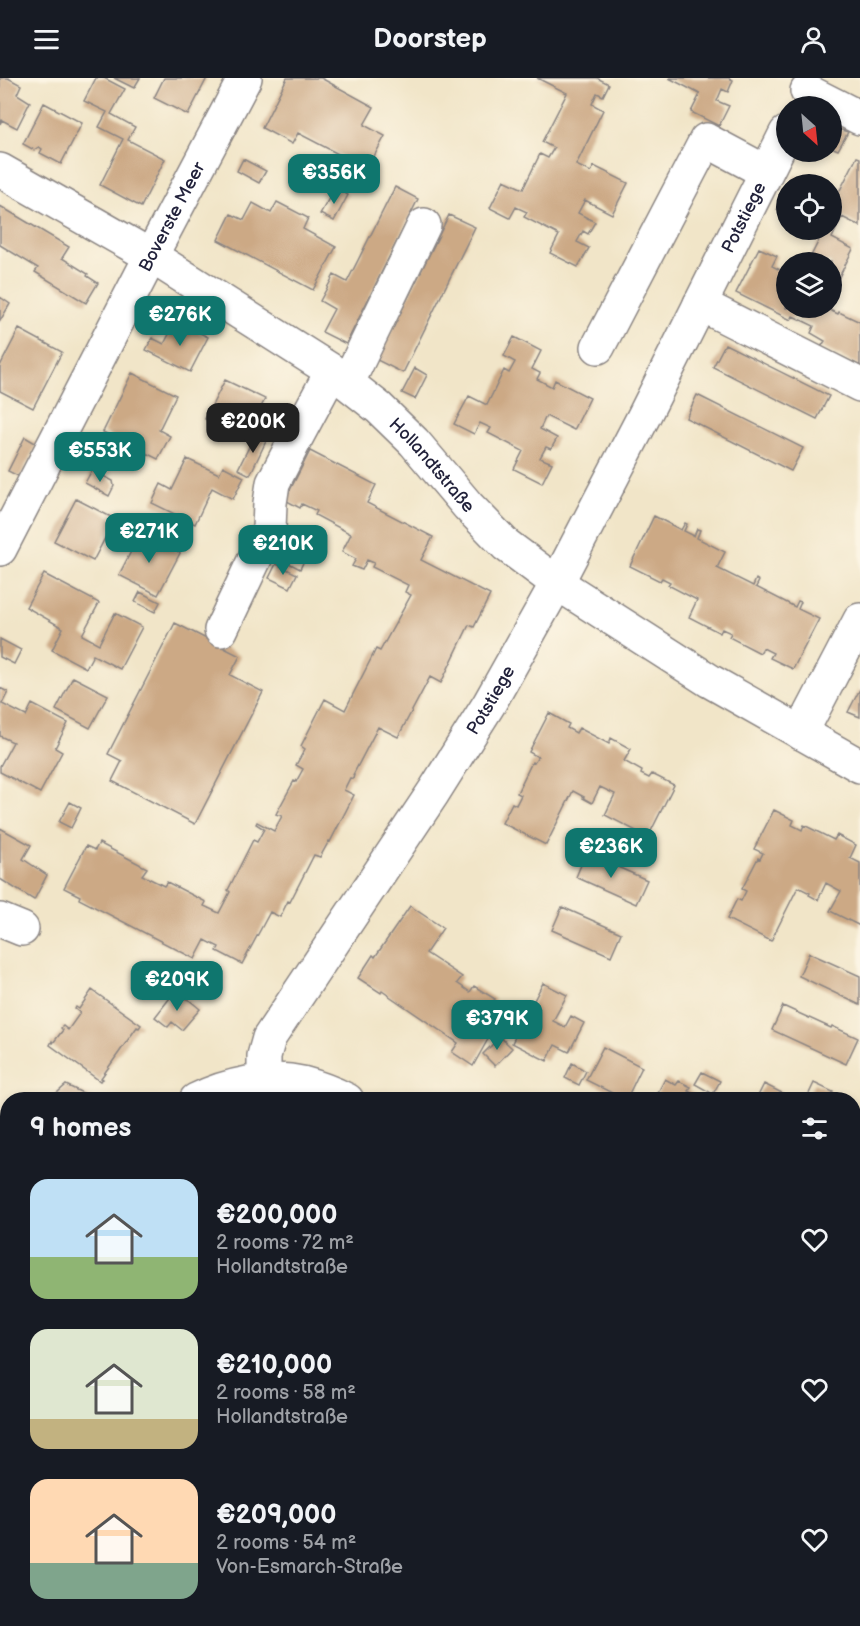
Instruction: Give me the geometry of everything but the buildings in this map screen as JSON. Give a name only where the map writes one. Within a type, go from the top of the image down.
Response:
[{"type":"street","name":"Boverste Meer","points":[[0,549],[245,78]]},
{"type":"street","points":[[807,92],[860,118]]},
{"type":"street","points":[[598,347],[706,140],[766,172]]},
{"type":"street","name":"Potstiege","points":[[264,1080],[264,1056],[269,1038],[433,793],[489,704],[557,583],[644,416],[776,152]]},
{"type":"street","name":"Hollandtstraße","points":[[0,171],[151,256],[340,377],[379,408],[414,442],[468,506],[506,545],[557,583],[710,681],[860,766]]},
{"type":"street","points":[[221,630],[269,529],[273,483],[295,440],[340,377],[424,225]]},
{"type":"street","points":[[700,304],[860,385]]},
{"type":"street","points":[[801,733],[860,620]]},
{"type":"street","points":[[211,1092],[264,1080],[301,1083],[325,1092]]}]
